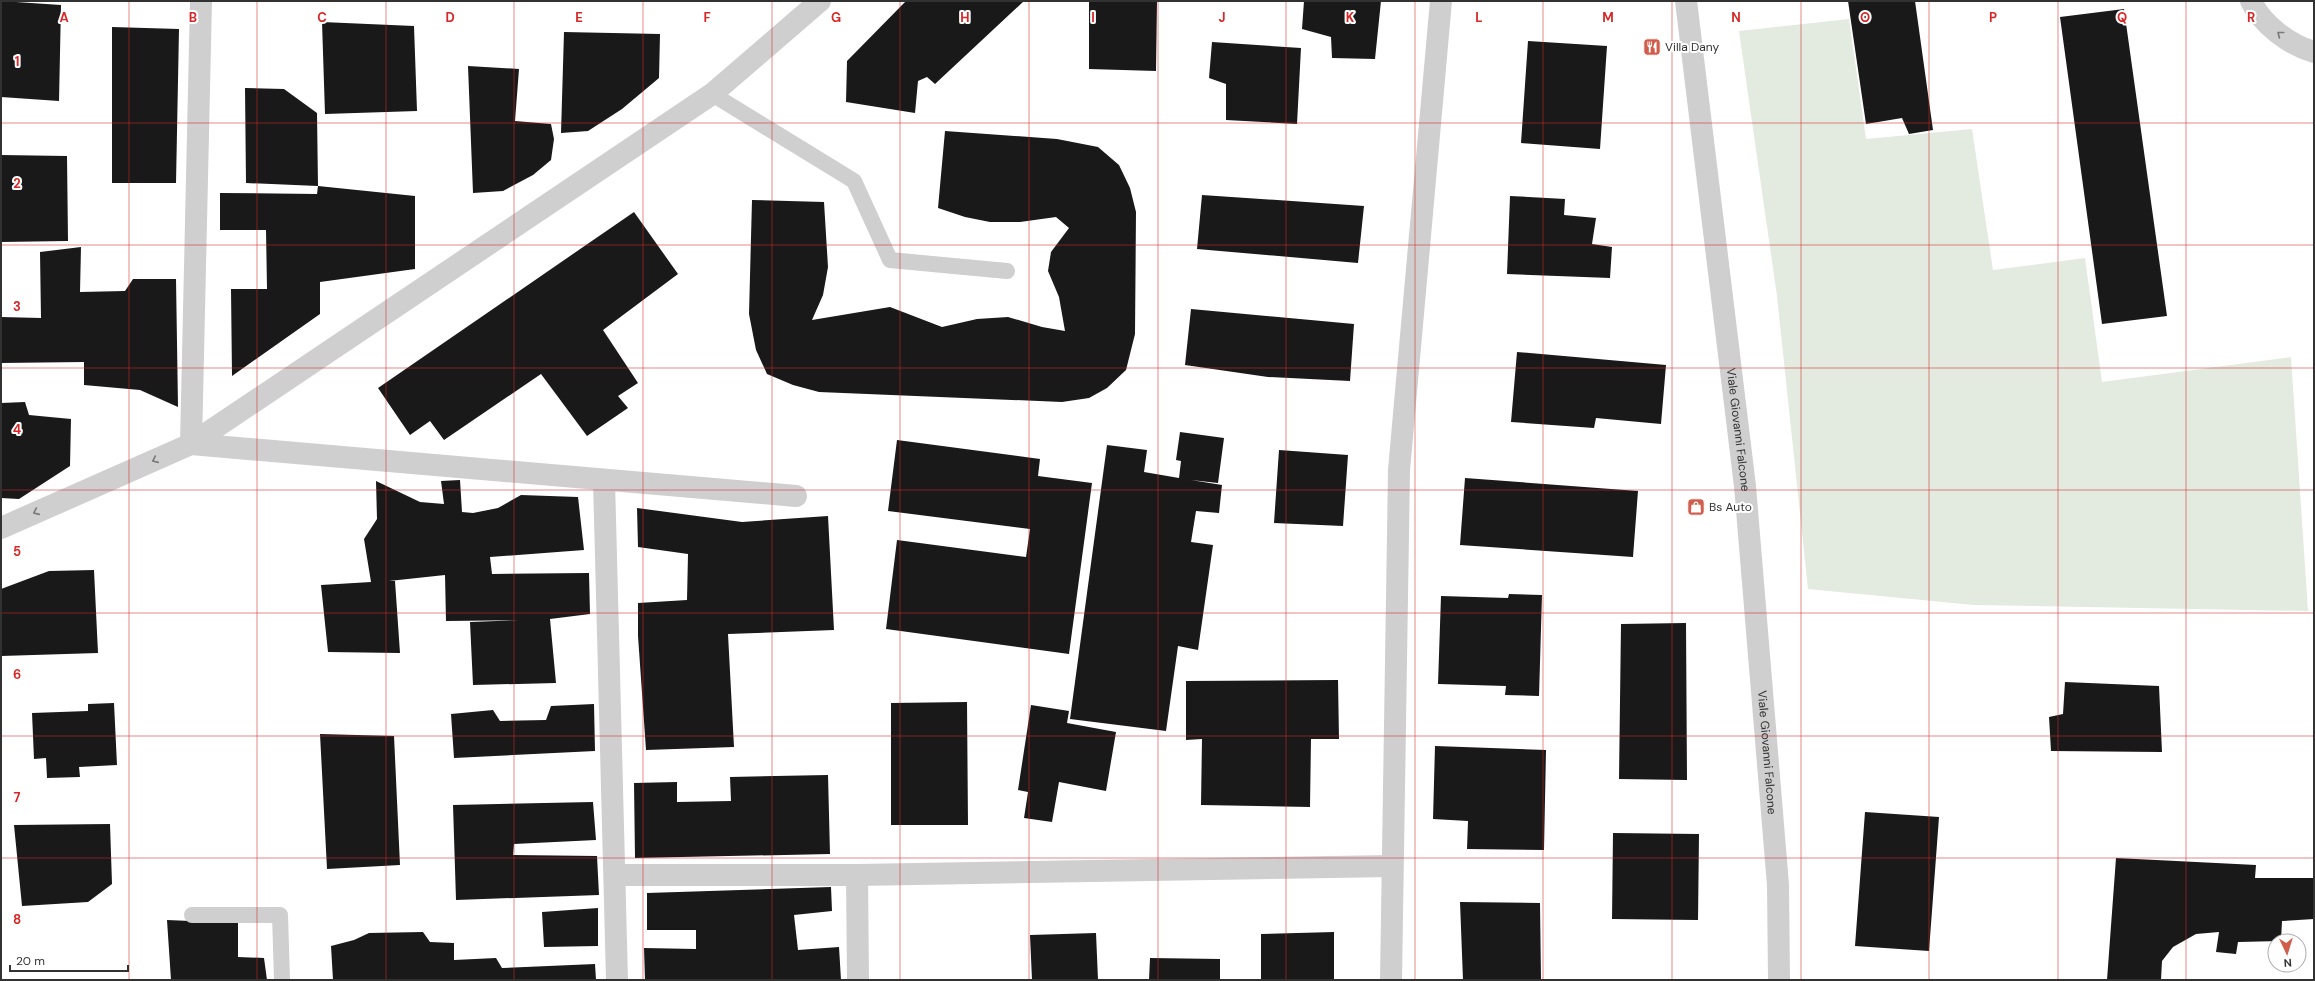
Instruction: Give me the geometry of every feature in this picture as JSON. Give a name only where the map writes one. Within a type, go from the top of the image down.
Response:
[{"type":"street","points":[[191,444],[201,1]]},
{"type":"street","points":[[1,528],[191,444],[712,94],[820,1]]},
{"type":"street","points":[[1391,980],[1399,470],[1441,1]]},
{"type":"street","name":"Viale Giovanni Falcone","points":[[1686,1],[1745,486],[1778,885],[1779,980]]},
{"type":"street","points":[[2251,1],[2277,32],[2300,48],[2314,52]]},
{"type":"street","points":[[191,444],[796,496]]},
{"type":"street","points":[[604,480],[617,980]]},
{"type":"street","points":[[615,875],[857,875],[1392,866]]},
{"type":"street","points":[[857,875],[858,980]]},
{"type":"lane","points":[[712,94],[854,181],[890,260],[1007,271]]},
{"type":"lane","points":[[192,916],[280,914],[282,980]]},
{"type":"shaded area","points":[[1849,19],[1866,139],[1972,129],[1993,270],[2085,258],[2102,382],[2291,357],[2308,611],[1974,605],[1808,589],[1777,296],[1739,31]]},
{"type":"building","points":[[1,1],[61,5],[59,101],[1,97]]},
{"type":"building","points":[[906,1],[1024,1],[935,84],[927,77],[918,81],[915,113],[846,102],[847,61]]},
{"type":"building","points":[[1089,1],[1157,1],[1156,71],[1089,69]]},
{"type":"building","points":[[1304,1],[1381,1],[1375,59],[1332,58],[1331,37],[1302,29]]},
{"type":"building","points":[[1848,1],[1915,1],[1933,130],[1909,134],[1902,118],[1866,124]]},
{"type":"building","points":[[2124,9],[2167,316],[2102,324],[2060,17]]},
{"type":"building","points":[[322,22],[414,26],[417,111],[325,114]]},
{"type":"building","points":[[112,27],[179,29],[176,183],[112,183]]},
{"type":"building","points":[[564,32],[660,34],[659,78],[622,109],[588,131],[561,133]]},
{"type":"building","points":[[1528,41],[1607,46],[1600,149],[1521,143]]},
{"type":"building","points":[[1212,42],[1301,48],[1297,124],[1226,120],[1226,84],[1209,78]]},
{"type":"building","points":[[468,66],[519,69],[515,121],[551,124],[554,139],[551,160],[533,175],[503,191],[473,193]]},
{"type":"building","points":[[245,88],[284,89],[317,113],[318,186],[246,183]]},
{"type":"building","points":[[945,131],[1057,139],[1098,147],[1119,165],[1130,188],[1136,212],[1135,334],[1126,370],[1107,388],[1089,398],[1062,402],[819,392],[793,385],[767,374],[756,350],[749,314],[752,200],[824,202],[828,267],[823,295],[812,320],[890,307],[942,327],[977,319],[1008,317],[1042,327],[1065,331],[1059,297],[1048,271],[1051,252],[1069,228],[1056,217],[1020,222],[990,222],[965,217],[938,208]]},
{"type":"building","points":[[1,155],[67,156],[68,241],[1,242]]},
{"type":"building","points":[[318,186],[415,196],[415,269],[320,282],[320,314],[232,376],[231,289],[267,289],[266,230],[220,230],[220,193],[317,194]]},
{"type":"building","points":[[1202,195],[1364,206],[1358,263],[1197,249]]},
{"type":"building","points":[[1510,196],[1565,199],[1564,215],[1596,218],[1592,244],[1612,247],[1610,278],[1507,274]]},
{"type":"building","points":[[634,212],[678,274],[603,330],[638,383],[618,396],[628,408],[587,436],[541,374],[444,440],[430,421],[410,435],[378,388]]},
{"type":"building","points":[[81,247],[80,292],[125,291],[133,279],[176,279],[178,407],[140,390],[84,385],[84,362],[1,363],[1,317],[41,318],[40,252]]},
{"type":"building","points":[[1191,309],[1354,324],[1350,381],[1268,377],[1185,365]]},
{"type":"building","points":[[1517,352],[1666,365],[1661,424],[1596,418],[1594,428],[1511,422]]},
{"type":"building","points":[[25,402],[29,415],[71,419],[70,466],[19,499],[1,498],[1,403]]},
{"type":"building","points":[[1180,432],[1224,438],[1218,483],[1191,480],[1222,485],[1219,513],[1196,511],[1191,542],[1213,545],[1198,650],[1178,646],[1166,731],[1070,719],[1107,445],[1147,450],[1144,472],[1179,478],[1181,461],[1176,460]]},
{"type":"building","points":[[897,440],[1040,459],[1038,476],[1092,483],[1069,654],[886,629],[897,540],[1026,557],[1030,529],[888,511]]},
{"type":"building","points":[[1279,450],[1348,455],[1343,526],[1274,523]]},
{"type":"building","points":[[1465,478],[1638,491],[1633,557],[1460,545]]},
{"type":"building","points":[[460,480],[462,512],[473,513],[498,508],[521,495],[578,497],[584,550],[490,557],[492,574],[589,573],[590,614],[550,619],[556,683],[473,685],[470,622],[520,620],[446,621],[445,575],[389,581],[395,581],[400,653],[328,652],[321,585],[371,582],[364,539],[377,519],[376,481],[420,502],[444,504],[441,481]]},
{"type":"building","points":[[637,508],[742,522],[828,516],[834,630],[728,634],[734,747],[646,750],[638,636],[638,603],[687,600],[688,554],[638,547]]},
{"type":"building","points":[[94,570],[98,653],[1,656],[1,589],[49,571]]},
{"type":"building","points":[[1509,594],[1542,595],[1539,696],[1505,695],[1506,686],[1438,684],[1441,596],[1508,598]]},
{"type":"building","points":[[1686,623],[1687,780],[1619,779],[1621,624]]},
{"type":"building","points":[[1338,680],[1339,739],[1311,739],[1310,807],[1201,805],[1202,739],[1186,740],[1186,681]]},
{"type":"building","points":[[2065,682],[2159,686],[2162,752],[2051,751],[2049,717],[2063,714]]},
{"type":"building","points":[[967,702],[968,825],[891,825],[891,703]]},
{"type":"building","points":[[114,703],[117,765],[79,767],[80,777],[47,778],[46,758],[34,759],[32,713],[88,711],[88,704]]},
{"type":"building","points":[[594,704],[595,751],[454,758],[451,714],[493,710],[500,721],[546,720],[551,706]]},
{"type":"building","points":[[1031,705],[1069,711],[1067,723],[1116,732],[1106,791],[1059,782],[1052,822],[1024,818],[1028,792],[1018,790]]},
{"type":"building","points":[[320,734],[394,736],[400,865],[327,869]]},
{"type":"building","points":[[1435,746],[1546,750],[1544,850],[1467,849],[1468,821],[1433,819]]},
{"type":"building","points":[[828,775],[830,854],[635,858],[634,783],[677,782],[677,802],[731,801],[730,777]]},
{"type":"building","points":[[593,802],[596,840],[514,844],[513,855],[597,856],[599,895],[456,900],[453,805]]},
{"type":"building","points":[[1865,812],[1939,817],[1929,951],[1855,946]]},
{"type":"building","points":[[110,824],[112,884],[88,902],[22,906],[14,825]]},
{"type":"building","points":[[1613,833],[1699,834],[1698,920],[1612,919]]},
{"type":"building","points":[[2116,858],[2256,865],[2255,878],[2314,878],[2314,919],[2282,921],[2281,933],[2267,933],[2267,941],[2238,942],[2236,954],[2216,952],[2219,932],[2196,934],[2173,947],[2162,961],[2161,980],[2107,980]]},
{"type":"building","points":[[831,887],[832,911],[794,915],[798,950],[839,947],[841,980],[645,980],[644,948],[696,949],[696,930],[647,930],[647,893]]},
{"type":"building","points":[[1460,902],[1540,903],[1541,980],[1463,980]]},
{"type":"building","points":[[598,908],[598,946],[544,947],[542,912]]},
{"type":"building","points":[[167,920],[238,923],[238,957],[264,958],[267,980],[171,980]]},
{"type":"building","points":[[423,932],[430,942],[454,943],[454,960],[496,958],[502,968],[595,964],[596,980],[333,980],[331,946],[354,940],[369,933]]},
{"type":"building","points":[[1334,932],[1334,980],[1261,980],[1261,934]]},
{"type":"building","points":[[1096,933],[1098,980],[1032,980],[1030,935]]},
{"type":"building","points":[[1150,958],[1220,959],[1220,980],[1149,980]]},
{"type":"place","name":"Villa Dany","points":[[1652,47]]},
{"type":"place","name":"Bs Auto","points":[[1696,507]]}]
